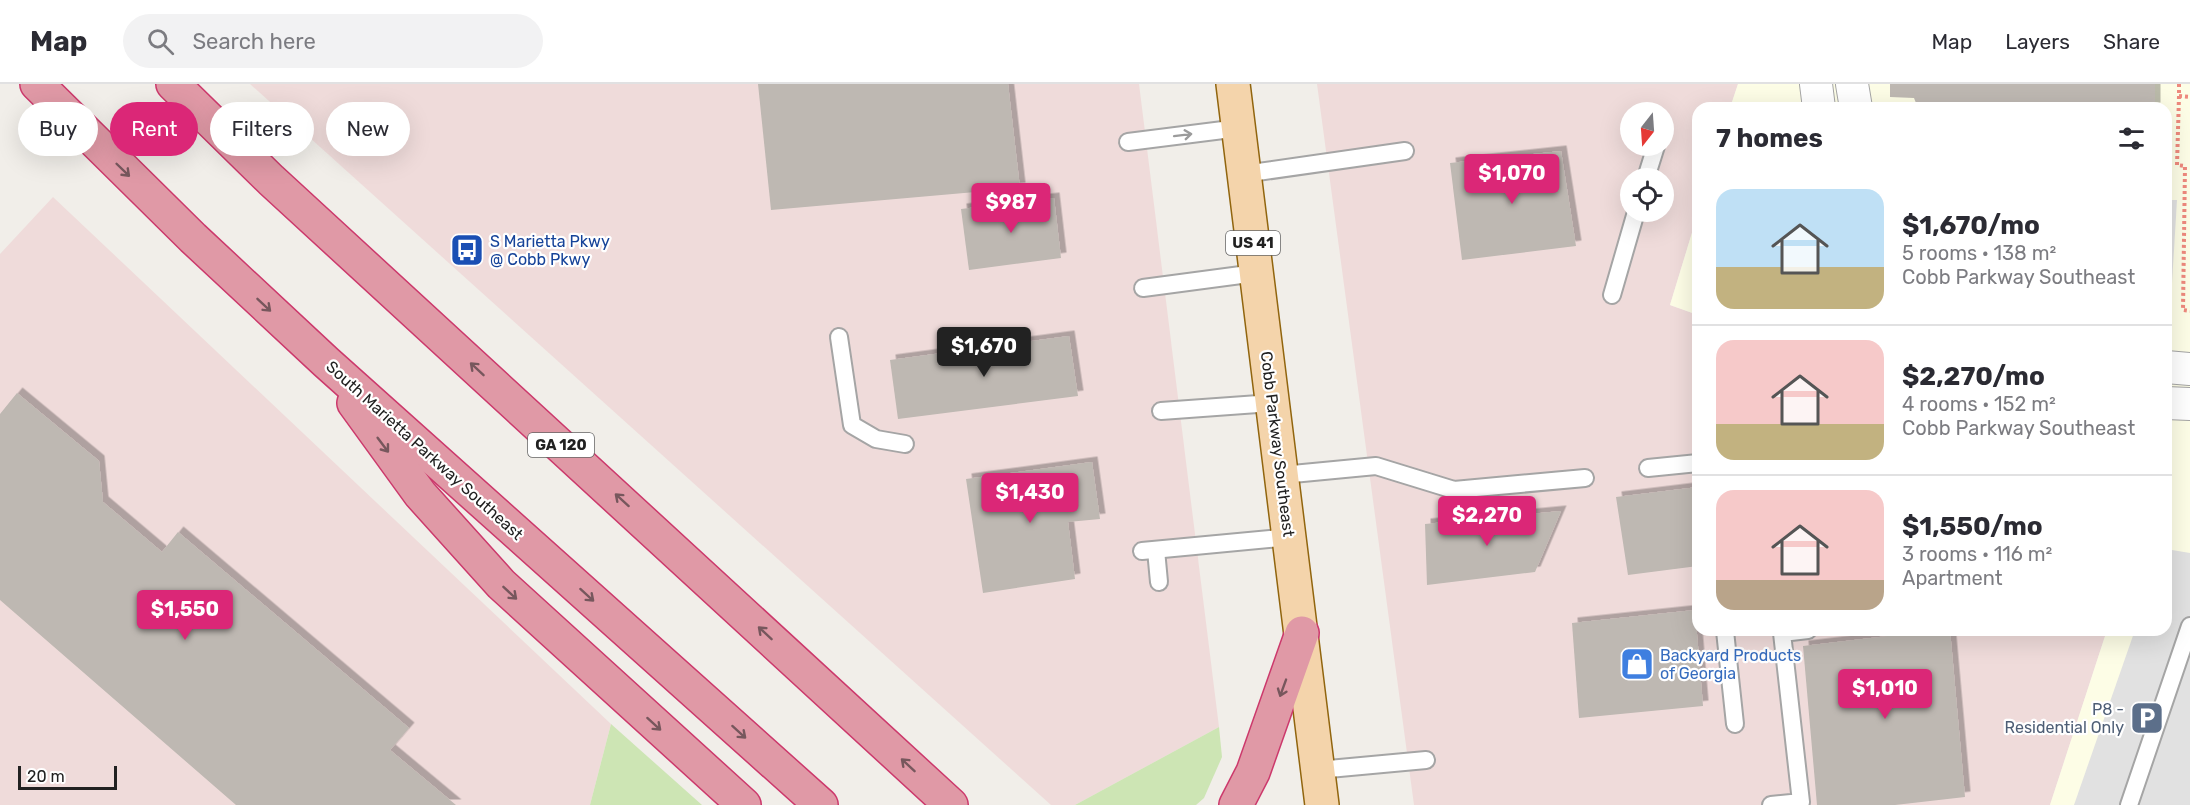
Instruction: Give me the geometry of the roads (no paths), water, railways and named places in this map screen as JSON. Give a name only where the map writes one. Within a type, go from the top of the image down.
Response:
[{"type":"highway","name":"South Marietta Parkway Southeast","points":[[38,84],[193,238],[326,362],[821,805]]},
{"type":"highway","name":"GA 120","points":[[173,84],[271,180],[951,805]]},
{"type":"highway","points":[[326,362],[420,494],[501,584],[744,805]]},
{"type":"highway","points":[[1236,805],[1253,772],[1302,633]]},
{"type":"main road","name":"Cobb Parkway Southeast","points":[[1233,84],[1322,805]]},
{"type":"street","points":[[1816,84],[1818,102]]},
{"type":"street","points":[[1852,84],[1855,102]]},
{"type":"street","points":[[2172,368],[2190,369]]},
{"type":"street","points":[[2172,403],[2190,404]]},
{"type":"lane","points":[[1128,142],[1239,128]]},
{"type":"lane","points":[[1244,174],[1406,151]]},
{"type":"lane","points":[[1612,295],[1633,222]]},
{"type":"lane","points":[[1143,288],[1256,273]]},
{"type":"lane","points":[[839,337],[852,425],[876,439],[905,444]]},
{"type":"lane","points":[[1161,411],[1273,403]]},
{"type":"lane","points":[[1648,468],[1692,464]]},
{"type":"lane","points":[[1282,476],[1376,465],[1454,490],[1585,478]]},
{"type":"lane","points":[[1159,582],[1149,550],[1290,537]]},
{"type":"lane","points":[[2129,805],[2190,626]]},
{"type":"lane","points":[[1726,636],[1735,724]]},
{"type":"lane","points":[[1771,805],[1801,802],[1782,636]]},
{"type":"lane","points":[[1318,770],[1426,760]]},
{"type":"place","name":"S Marietta Pkwy @ Cobb Pkwy","points":[[467,250]]},
{"type":"place","name":"Backyard Products of Georgia","points":[[1637,664]]},
{"type":"place","name":"P8 - Residential Only","points":[[2147,718]]}]
